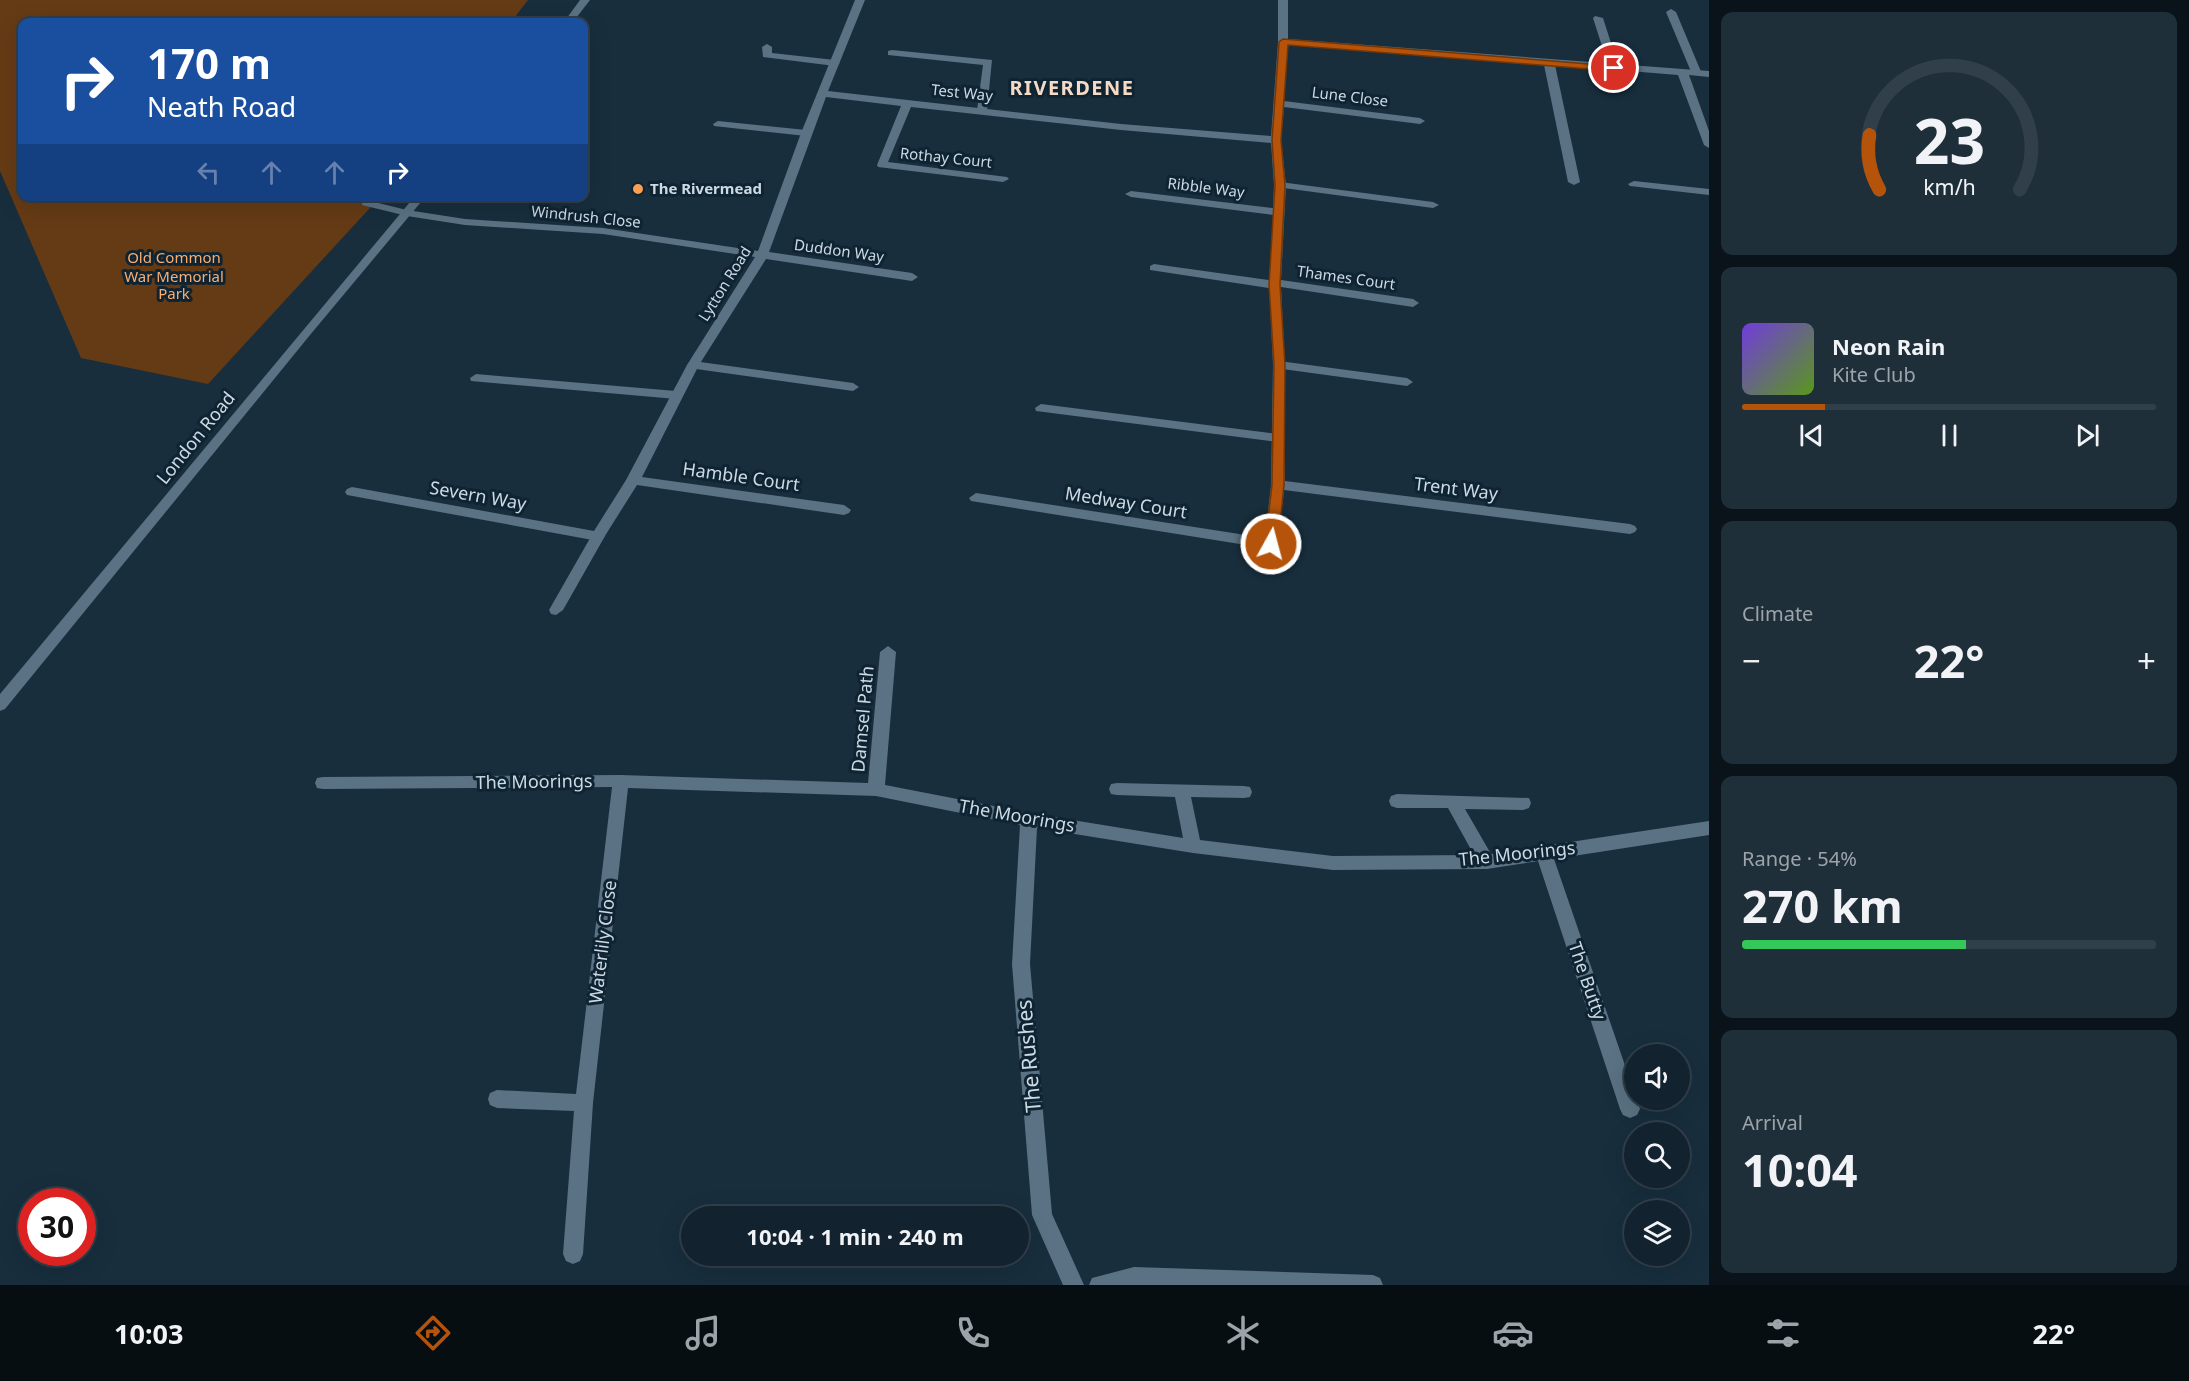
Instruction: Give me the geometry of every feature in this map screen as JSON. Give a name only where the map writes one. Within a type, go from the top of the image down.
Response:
[{"type":"street","points":[[571,18],[585,0]]},
{"type":"street","name":"Lytton Road","points":[[556,610],[633,480],[693,365],[762,256],[806,134],[860,0]]},
{"type":"street","points":[[1278,485],[1279,365],[1275,284],[1280,185],[1276,140],[1283,42],[1282,0]]},
{"type":"street","points":[[1671,12],[1697,74]]},
{"type":"street","points":[[1598,18],[1614,68]]},
{"type":"street","points":[[1283,42],[1683,74],[1709,74]]},
{"type":"street","points":[[767,47],[765,51],[767,55],[835,63]]},
{"type":"street","points":[[892,53],[988,62],[982,110]]},
{"type":"street","points":[[1550,63],[1574,182]]},
{"type":"street","points":[[1683,74],[1703,116],[1709,145]]},
{"type":"street","name":"Test Way","points":[[824,94],[1121,127],[1276,140]]},
{"type":"street","name":"Rothay Court","points":[[907,103],[882,165],[1003,179]]},
{"type":"street","name":"Lune Close","points":[[1277,104],[1420,121]]},
{"type":"street","points":[[718,124],[806,134]]},
{"type":"street","points":[[1634,184],[1709,192]]},
{"type":"street","points":[[1280,185],[1433,205]]},
{"type":"street","name":"Ribble Way","points":[[1131,194],[1278,212]]},
{"type":"street","name":"London Road","points":[[0,705],[417,201]]},
{"type":"street","name":"Windrush Close","points":[[366,203],[407,213],[465,222],[603,231],[762,256]]},
{"type":"street","name":"Duddon Way","points":[[762,256],[912,277]]},
{"type":"street","name":"Thames Court","points":[[1154,268],[1413,303]]},
{"type":"street","points":[[693,365],[853,387]]},
{"type":"street","points":[[1279,365],[1407,382]]},
{"type":"street","points":[[476,378],[676,395]]},
{"type":"street","points":[[1041,408],[1277,438]]},
{"type":"street","name":"Hamble Court","points":[[633,480],[844,510]]},
{"type":"street","name":"Trent Way","points":[[1278,485],[1630,529]]},
{"type":"street","name":"Medway Court","points":[[976,498],[1271,544],[1278,485]]},
{"type":"street","name":"Severn Way","points":[[352,492],[598,536]]},
{"type":"street","name":"Damsel Path","points":[[876,790],[888,652]]},
{"type":"street","name":"The Moorings","points":[[323,783],[621,781],[876,790],[1029,820],[1193,846],[1333,863],[1487,862],[1709,828]]},
{"type":"street","name":"Waterlily Close","points":[[573,1254],[584,1103],[621,781]]},
{"type":"street","points":[[1116,789],[1244,792]]},
{"type":"street","points":[[1182,791],[1193,846]]},
{"type":"street","points":[[1397,801],[1523,803]]},
{"type":"street","points":[[1453,801],[1487,862]]},
{"type":"street","name":"The Rushes","points":[[1029,820],[1021,964],[1042,1215],[1074,1285]]},
{"type":"street","name":"The Butty","points":[[1544,853],[1624,1091]]},
{"type":"street","points":[[497,1099],[584,1103]]},
{"type":"street","points":[[1100,1285],[1134,1276],[1373,1285]]},
{"type":"green space","name":"War Memorial Park","points":[[0,0],[528,0],[514,18],[18,18],[18,201],[376,201],[208,384],[81,358],[0,171]]},
{"type":"place","name":"The Rivermead","points":[[638,189]]},
{"type":"district","name":"RIVERDENE","points":[[1072,88]]},
{"type":"route","points":[[1271,544],[1278,485],[1279,365],[1275,285],[1280,185],[1276,140],[1283,42],[1614,68]]},
{"type":"park label","name":"Old Common","points":[[174,258]]}]
